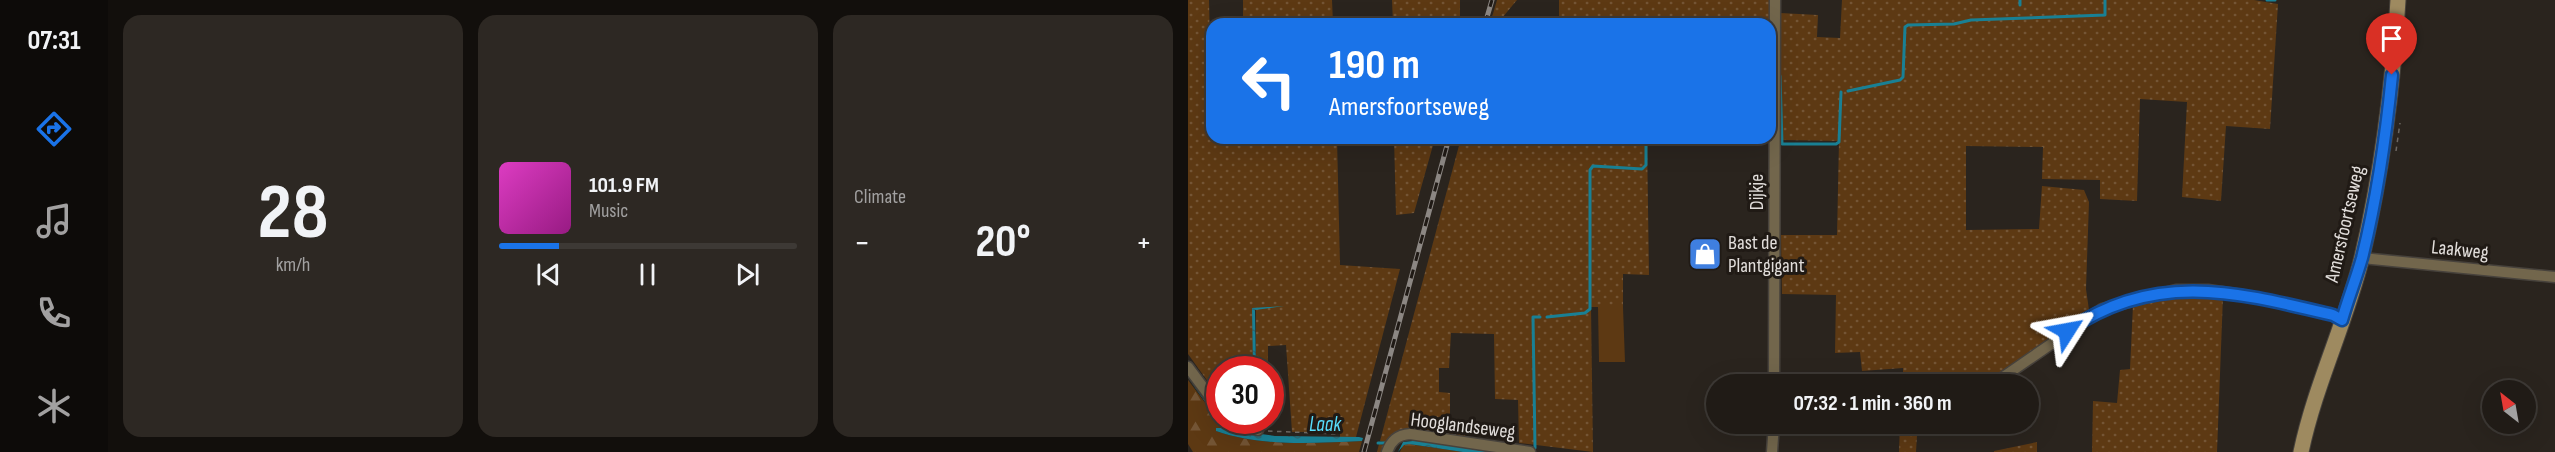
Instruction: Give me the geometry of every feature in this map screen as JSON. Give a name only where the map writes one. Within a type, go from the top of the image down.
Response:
[{"type":"main road","name":"Amersfoortseweg","points":[[2301,452],[2307,423],[2362,258],[2385,141],[2398,0]]},
{"type":"street","name":"Dijkje","points":[[1775,0],[1775,18]]},
{"type":"street","name":"Dijkje","points":[[1774,374],[1775,144]]},
{"type":"street","name":"Laakweg","points":[[2362,258],[2555,277]]},
{"type":"street","points":[[2008,374],[2102,309],[2176,290],[2208,290],[2247,296],[2333,315],[2342,320]]},
{"type":"street","points":[[1188,367],[1206,391]]},
{"type":"street","name":"Hooglandseweg","points":[[1387,452],[1393,441],[1400,436],[1410,434],[1530,452]]},
{"type":"street","points":[[1772,452],[1773,434]]},
{"type":"path","points":[[1284,431],[1339,434]]},
{"type":"green space","points":[[1188,0],[1209,0],[1209,18],[1206,18],[1206,144],[1337,144],[1340,265],[1400,269],[1356,437],[1340,438],[1340,432],[1292,432],[1286,345],[1268,346],[1268,356],[1256,356],[1256,309],[1253,308],[1253,356],[1206,356],[1206,379],[1188,354]]},
{"type":"green space","points":[[1243,0],[1332,0],[1333,18],[1243,18]]},
{"type":"green space","points":[[1392,0],[1460,0],[1460,18],[1393,18]]},
{"type":"green space","points":[[1497,0],[1517,0],[1502,18],[1492,18]]},
{"type":"green space","points":[[1559,0],[1769,0],[1770,18],[1559,18]]},
{"type":"green space","points":[[1842,0],[2254,0],[2278,4],[2270,129],[2226,126],[2221,201],[2182,197],[2187,102],[2140,99],[2137,201],[2100,199],[2100,180],[2042,179],[2043,147],[1966,146],[1966,230],[2039,229],[2042,186],[2084,190],[2089,202],[2086,289],[2089,310],[1999,374],[1903,374],[1903,368],[1862,371],[1860,352],[1835,353],[1836,295],[1782,294],[1781,235],[1837,235],[1839,141],[1781,140],[1780,13],[1818,15],[1817,37],[1840,38]]},
{"type":"green space","points":[[1394,144],[1433,144],[1414,213],[1396,215]]},
{"type":"green space","points":[[1459,144],[1647,144],[1649,275],[1623,274],[1623,307],[1591,307],[1593,452],[1519,443],[1518,400],[1495,399],[1494,334],[1451,333],[1449,368],[1439,368],[1439,392],[1450,393],[1450,421],[1466,422],[1465,438],[1403,430],[1385,452],[1377,452],[1379,444],[1384,445],[1385,442],[1380,441]]},
{"type":"green space","points":[[2187,293],[2223,296],[2217,452],[2092,452],[2093,401],[2117,403],[2120,370],[2130,369],[2133,305]]},
{"type":"green space","points":[[1598,307],[1623,307],[1625,362],[1599,362]]},
{"type":"green space","points":[[1188,380],[1206,404],[1206,434],[1227,434],[1270,442],[1362,441],[1359,452],[1193,452],[1188,444]]},
{"type":"green space","points":[[1900,434],[1927,434],[1917,435],[1916,452],[1899,452]]},
{"type":"green space","points":[[2037,442],[2037,452],[1994,452],[1994,451]]},
{"type":"green space","points":[[1403,445],[1463,452],[1400,452]]},
{"type":"water","points":[[1284,306],[1255,310],[1256,356],[1253,356],[1252,308]]},
{"type":"water","points":[[1227,434],[1363,438],[1362,441],[1307,443],[1270,442]]},
{"type":"water","points":[[1413,441],[1489,452],[1463,452],[1409,444],[1404,445],[1398,452],[1403,442]]},
{"type":"waterway","points":[[2020,0],[2020,5]]},
{"type":"waterway","points":[[1848,91],[1900,80],[1903,77],[1905,27],[1908,25],[2105,15],[2105,0]]},
{"type":"waterway","points":[[2267,0],[2275,0]]},
{"type":"waterway","points":[[1780,76],[1782,144],[1836,144],[1839,142],[1841,92]]},
{"type":"waterway","points":[[1547,317],[1585,313],[1590,309],[1590,170],[1593,166],[1642,169],[1646,165],[1646,144]]},
{"type":"waterway","points":[[1535,448],[1533,317],[1540,317]]},
{"type":"waterway","name":"Laak","points":[[1378,443],[1385,443]]},
{"type":"railway","points":[[1487,18],[1492,0]]},
{"type":"railway","points":[[1364,452],[1447,144]]},
{"type":"place","name":"Bast de Plantgigant","points":[[1705,254]]},
{"type":"route","points":[[2067,331],[2102,309],[2176,290],[2208,290],[2247,296],[2333,315],[2342,320],[2362,258],[2385,141],[2392,75]]}]
